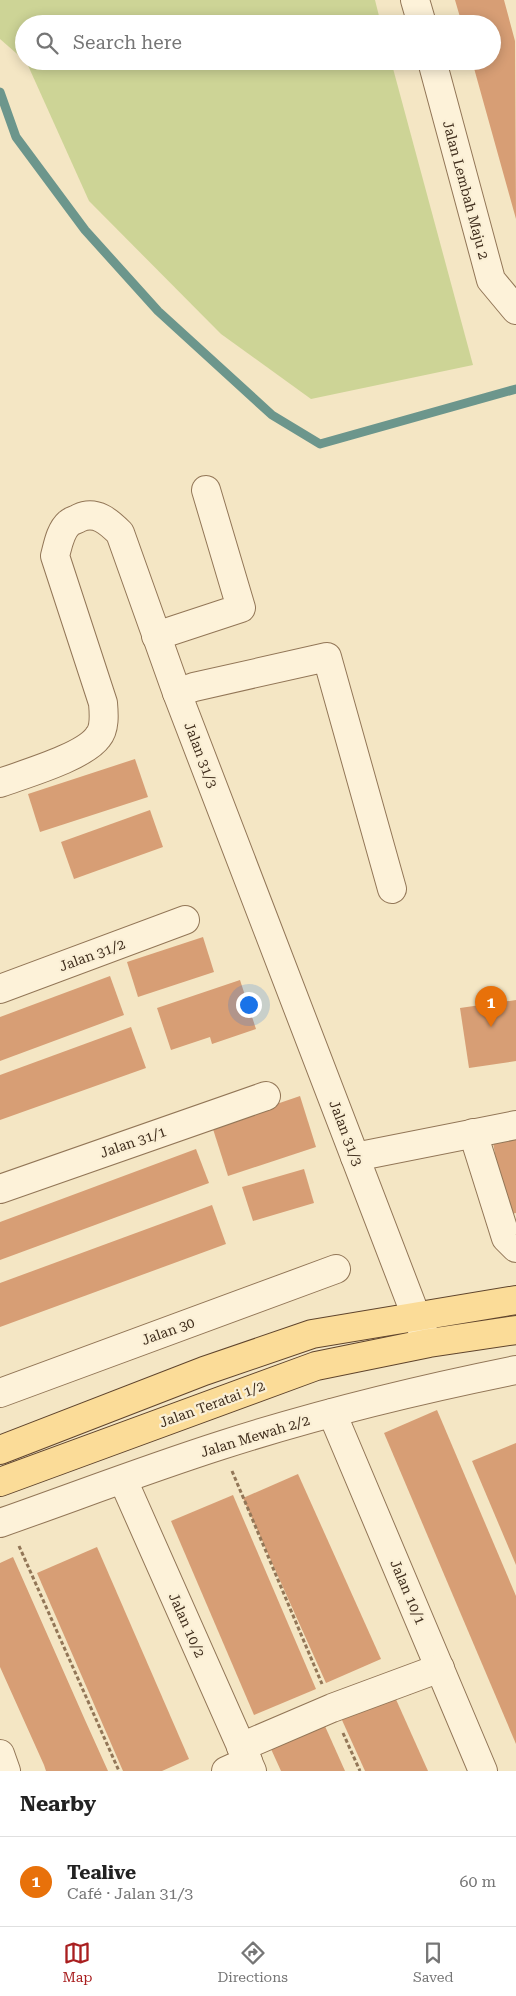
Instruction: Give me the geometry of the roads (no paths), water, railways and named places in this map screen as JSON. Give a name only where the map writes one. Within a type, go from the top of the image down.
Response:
[{"type":"main road","points":[[0,1450],[204,1371],[312,1334],[516,1300]]},
{"type":"main road","name":"Jalan Teratai 1/2","points":[[0,1482],[316,1366],[428,1343],[516,1330]]},
{"type":"street","points":[[415,0],[419,15]]},
{"type":"street","name":"Jalan Lembah Maju 2","points":[[434,70],[490,280],[516,310]]},
{"type":"street","points":[[156,636],[241,608],[206,490]]},
{"type":"street","name":"Jalan 31/3","points":[[0,783],[78,753],[99,737],[104,720],[103,703],[55,556],[60,538],[69,523],[83,516],[98,516],[109,522],[120,533],[177,693],[428,1343]]},
{"type":"street","points":[[177,693],[328,657],[392,889]]},
{"type":"street","name":"Jalan 31/2","points":[[0,989],[185,920]]},
{"type":"street","name":"Jalan 31/1","points":[[0,1189],[266,1096]]},
{"type":"street","points":[[355,1157],[516,1125]]},
{"type":"street","points":[[473,1133],[506,1238],[516,1248]]},
{"type":"street","name":"Jalan 30","points":[[0,1393],[336,1270]]},
{"type":"street","name":"Jalan Mewah 2/2","points":[[4,1522],[222,1444],[332,1413],[447,1384],[516,1370]]},
{"type":"street","name":"Jalan 10/1","points":[[332,1413],[483,1771]]},
{"type":"street","name":"Jalan 10/2","points":[[123,1480],[242,1763]]},
{"type":"street","points":[[242,1763],[332,1708],[440,1668]]},
{"type":"street","points":[[0,1754],[6,1771]]},
{"type":"waterway","points":[[0,92],[16,137],[85,230],[158,311],[272,415],[320,444],[516,389]]},
{"type":"place","name":"Tealive","points":[[491,1027]]}]
